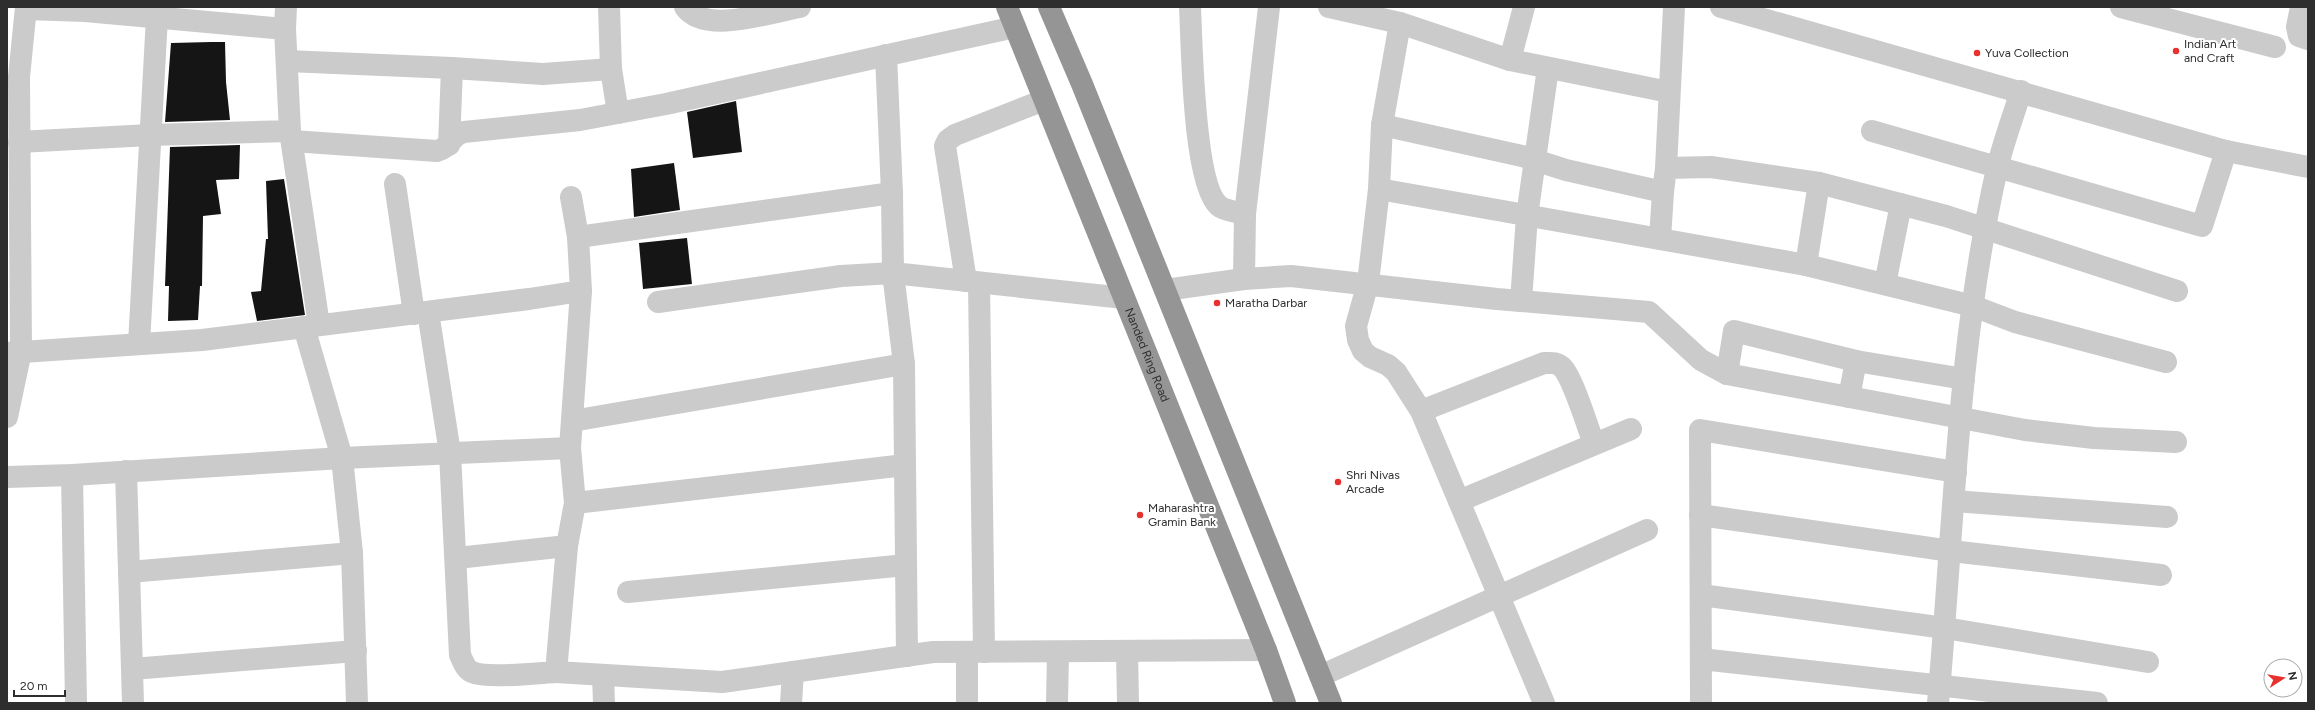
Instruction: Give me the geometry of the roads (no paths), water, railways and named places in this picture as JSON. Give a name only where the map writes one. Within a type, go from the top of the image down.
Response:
[{"type":"highway","points":[[1049,7],[1165,290],[1331,703]]},
{"type":"highway","name":"Nanded Ring Road","points":[[1011,17],[1266,650],[1285,703]]},
{"type":"street","points":[[286,7],[285,29],[291,136],[311,326],[342,458],[352,554],[357,703]]},
{"type":"street","points":[[609,7],[611,69],[618,113]]},
{"type":"street","points":[[685,7],[690,14],[706,20],[726,21],[800,7]]},
{"type":"street","points":[[1190,7],[1194,92],[1205,178],[1211,196],[1220,207],[1245,214]]},
{"type":"street","points":[[1244,278],[1245,214],[1269,7]]},
{"type":"street","points":[[1329,7],[1400,23],[1510,60],[1669,92]]},
{"type":"street","points":[[1510,60],[1524,7]]},
{"type":"street","points":[[1660,239],[1666,168],[1674,7]]},
{"type":"street","points":[[1720,7],[1770,14],[2021,91],[2226,151],[2308,167]]},
{"type":"street","points":[[2120,7],[2178,14],[2275,47]]},
{"type":"street","points":[[2301,7],[2297,32],[2299,36],[2308,39]]},
{"type":"street","points":[[7,417],[14,352],[19,142],[13,76],[26,8],[157,17],[285,29]]},
{"type":"street","points":[[139,344],[157,17]]},
{"type":"street","points":[[19,142],[150,135],[291,136],[437,151],[443,150],[449,145],[454,136],[464,132],[580,120],[618,113],[886,55],[1011,17]]},
{"type":"street","points":[[1400,23],[1382,125],[1379,190],[1368,283],[1356,326],[1358,340],[1363,351],[1370,357],[1388,365],[1404,380],[1421,411],[1544,703]]},
{"type":"street","points":[[886,55],[892,193],[893,273],[904,364],[907,656]]},
{"type":"street","points":[[287,61],[452,68],[543,74],[611,69]]},
{"type":"street","points":[[449,145],[452,68]]},
{"type":"street","points":[[1521,301],[1527,216],[1548,68]]},
{"type":"street","points":[[1939,694],[1960,418],[1973,306],[1984,228],[1997,167],[2021,91]]},
{"type":"street","points":[[967,703],[976,652],[973,282],[945,146],[948,140],[955,135],[1044,100]]},
{"type":"street","points":[[1382,125],[1534,160],[1566,170],[1663,192]]},
{"type":"street","points":[[1872,131],[2202,226],[2226,151]]},
{"type":"street","points":[[1666,168],[1711,167],[1819,183],[1901,204],[1984,228],[2177,291]]},
{"type":"street","points":[[1806,265],[1819,183]]},
{"type":"street","points":[[395,184],[450,453],[457,558],[460,655],[464,666],[472,672],[484,675],[556,672],[722,682],[933,652],[1266,650]]},
{"type":"street","points":[[1379,190],[1806,265],[1973,306],[2015,322],[2166,362]]},
{"type":"street","points":[[578,237],[892,193]]},
{"type":"street","points":[[556,672],[567,546],[575,503],[570,448],[581,291],[578,237],[571,197]]},
{"type":"street","points":[[1885,284],[1901,204]]},
{"type":"street","points":[[658,302],[834,277],[893,273],[1124,298]]},
{"type":"street","points":[[1165,290],[1244,278],[1291,276],[1368,283],[1521,301],[1649,312],[1700,360],[1727,374],[2025,430],[2094,438],[2176,442]]},
{"type":"street","points":[[14,352],[202,340],[421,313],[581,291]]},
{"type":"street","points":[[1727,374],[1734,331],[1856,361],[1964,379]]},
{"type":"street","points":[[1850,397],[1856,361]]},
{"type":"street","points":[[1421,411],[1544,363],[1555,362],[1562,367],[1569,378],[1594,444]]},
{"type":"street","points":[[572,422],[904,364]]},
{"type":"street","points":[[1459,501],[1631,429]]},
{"type":"street","points":[[1701,703],[1700,430],[1956,472]]},
{"type":"street","points":[[7,477],[72,475],[342,458],[570,448]]},
{"type":"street","points":[[575,503],[905,465]]},
{"type":"street","points":[[126,471],[133,703]]},
{"type":"street","points":[[72,475],[76,703]]},
{"type":"street","points":[[1954,501],[2167,517]]},
{"type":"street","points":[[1700,515],[1951,551],[2161,575]]},
{"type":"street","points":[[1320,676],[1647,530]]},
{"type":"street","points":[[457,558],[567,546]]},
{"type":"street","points":[[129,572],[352,554]]},
{"type":"street","points":[[628,592],[906,565]]},
{"type":"street","points":[[1701,595],[1945,628],[2148,662]]},
{"type":"street","points":[[132,669],[356,651]]},
{"type":"street","points":[[1128,651],[1128,703]]},
{"type":"street","points":[[1057,703],[1058,652]]},
{"type":"street","points":[[1701,659],[1939,694],[2097,703]]},
{"type":"street","points":[[791,703],[793,672]]},
{"type":"street","points":[[603,675],[604,703]]},
{"type":"place","name":"Indian Art and Craft","points":[[2176,51]]},
{"type":"place","name":"Yuva Collection","points":[[1977,53]]},
{"type":"place","name":"Maratha Darbar","points":[[1217,303]]},
{"type":"place","name":"Shri Nivas Arcade","points":[[1338,482]]},
{"type":"place","name":"Maharashtra Gramin Bank","points":[[1140,515]]}]
